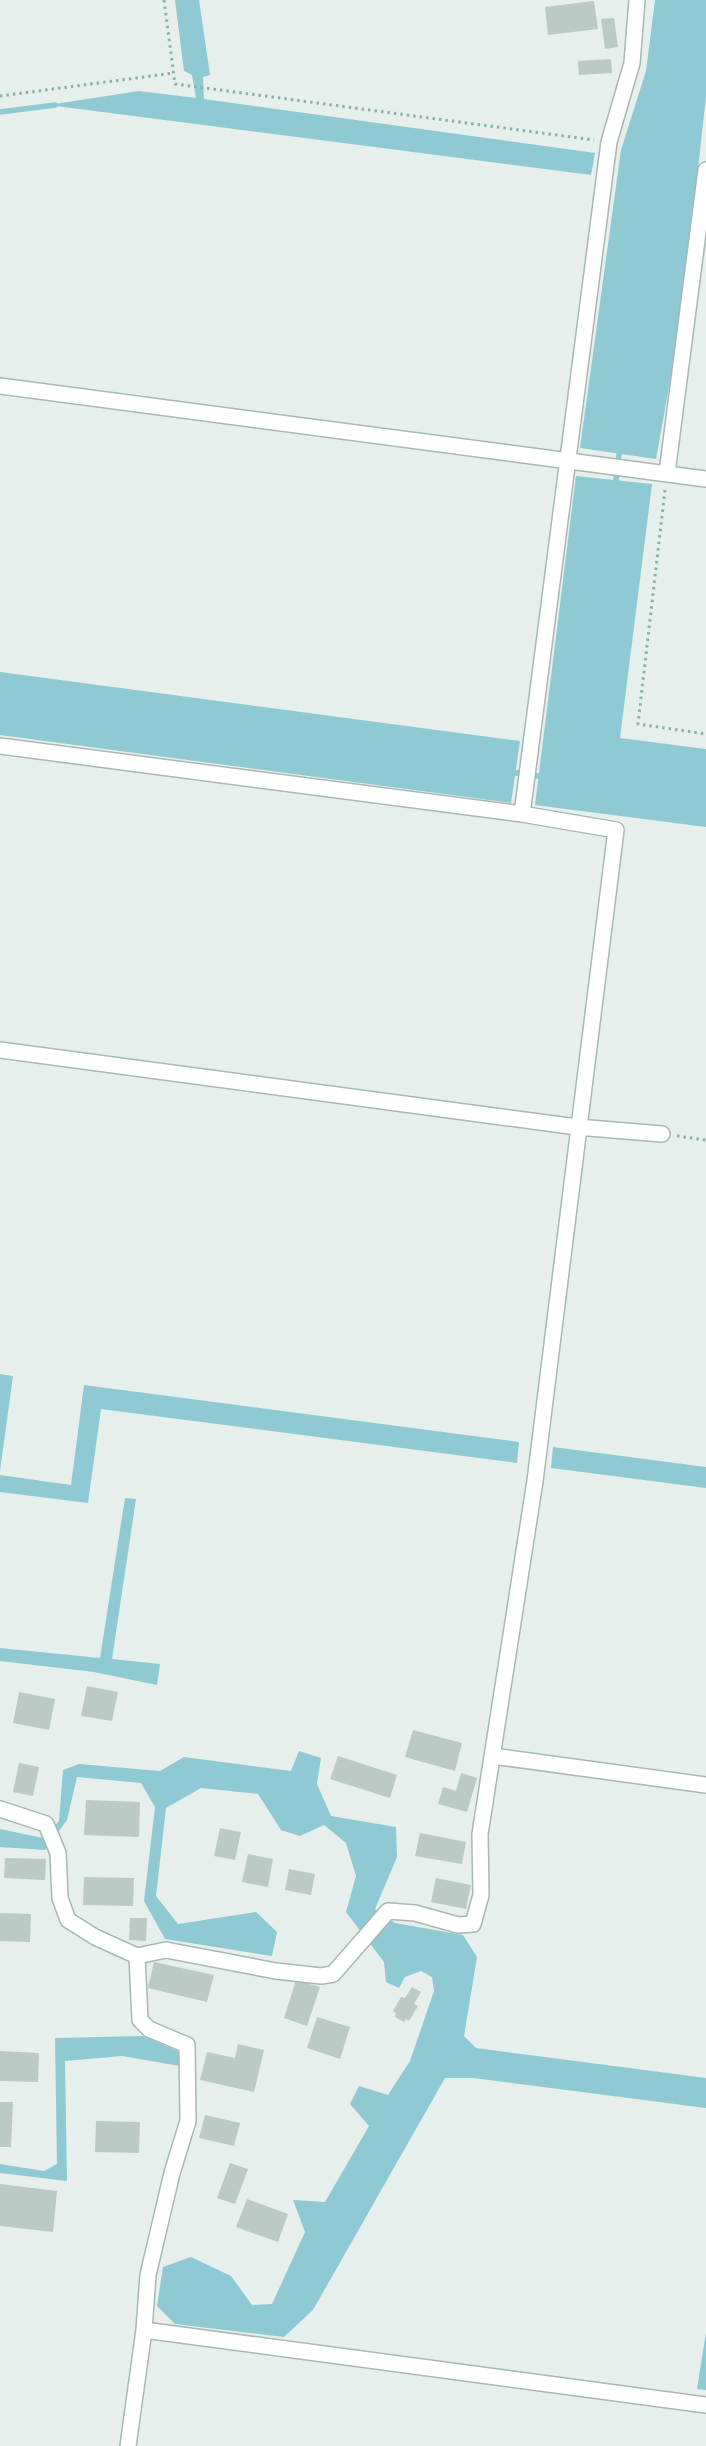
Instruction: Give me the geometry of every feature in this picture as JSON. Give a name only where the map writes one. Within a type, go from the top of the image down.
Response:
[{"type":"street","points":[[522,814],[566,460],[609,142],[632,63],[637,0]]},
{"type":"street","points":[[667,473],[706,170]]},
{"type":"street","points":[[0,386],[706,479]]},
{"type":"street","points":[[0,746],[522,814],[616,830],[577,1127],[534,1481],[480,1834],[481,1895],[473,1924],[458,1925],[415,1914],[388,1911],[333,1974],[321,1976],[276,1971],[166,1950],[137,1956],[95,1937],[68,1920],[60,1898],[58,1853],[46,1824],[0,1809]]},
{"type":"street","points":[[0,1050],[577,1127],[662,1134]]},
{"type":"street","points":[[493,1756],[706,1785]]},
{"type":"street","points":[[128,2446],[144,2330],[148,2275],[172,2172],[188,2121],[187,2045],[149,2029],[140,2020],[137,1956]]},
{"type":"street","points":[[144,2330],[706,2405]]},
{"type":"path","points":[[164,0],[175,84],[609,142]]},
{"type":"path","points":[[0,96],[174,73]]},
{"type":"path","points":[[667,473],[638,724],[706,734]]},
{"type":"path","points":[[662,1134],[706,1140]]},
{"type":"water","points":[[175,0],[199,0],[210,75],[203,77],[204,99],[595,153],[591,175],[48,105],[139,91],[196,98],[192,75],[184,71]]},
{"type":"water","points":[[655,0],[706,0],[706,96],[682,315],[656,459],[580,448],[621,150],[646,71]]},
{"type":"water","points":[[576,476],[652,484],[620,738],[706,749],[706,827],[535,805]]},
{"type":"water","points":[[0,672],[520,741],[511,803],[0,735]]},
{"type":"water","points":[[0,1374],[13,1376],[0,1471]]},
{"type":"water","points":[[84,1385],[519,1442],[517,1463],[101,1409],[88,1503],[0,1492],[0,1475],[71,1485]]},
{"type":"water","points":[[553,1447],[706,1467],[706,1488],[551,1468]]},
{"type":"water","points":[[125,1498],[136,1499],[112,1659],[160,1664],[157,1685],[94,1672],[0,1661],[0,1648],[100,1658]]},
{"type":"water","points":[[299,1751],[321,1758],[317,1784],[331,1816],[396,1827],[397,1857],[375,1909],[395,1923],[463,1935],[477,1957],[464,2036],[476,2048],[706,2078],[706,2108],[473,2078],[445,2078],[313,2310],[284,2337],[175,2324],[157,2306],[163,2267],[191,2257],[231,2276],[252,2305],[272,2304],[305,2232],[293,2200],[325,2202],[369,2126],[350,2104],[359,2086],[388,2095],[410,2061],[434,1991],[432,1977],[421,1971],[405,1977],[399,1988],[386,1982],[384,1962],[346,1912],[356,1876],[346,1843],[324,1825],[300,1836],[281,1830],[258,1794],[201,1788],[166,1808],[156,1896],[178,1924],[256,1912],[277,1932],[272,1956],[165,1939],[144,1901],[155,1807],[141,1783],[77,1777],[67,1820],[45,1850],[0,1847],[0,1829],[43,1838],[59,1821],[63,1770],[79,1764],[160,1771],[184,1757],[291,1771]]},
{"type":"water","points":[[143,2036],[178,2051],[180,2066],[122,2056],[65,2061],[67,2181],[0,2173],[0,2164],[44,2171],[57,2164],[55,2038]]},
{"type":"water","points":[[706,2332],[706,2390],[697,2389]]},
{"type":"building","points":[[594,1],[598,29],[548,35],[545,7]]},
{"type":"building","points":[[614,18],[618,47],[605,49],[601,19]]},
{"type":"building","points":[[611,59],[612,73],[579,75],[578,61]]},
{"type":"building","points":[[87,1686],[118,1692],[112,1721],[81,1716]]},
{"type":"building","points":[[19,1692],[55,1699],[49,1730],[13,1723]]},
{"type":"building","points":[[413,1730],[462,1743],[455,1771],[405,1757]]},
{"type":"building","points":[[338,1756],[397,1775],[390,1798],[330,1779]]},
{"type":"building","points":[[19,1763],[39,1767],[33,1796],[13,1792]]},
{"type":"building","points":[[461,1773],[477,1778],[467,1812],[438,1804],[443,1787],[456,1791]]},
{"type":"building","points":[[86,1800],[140,1802],[139,1837],[84,1835]]},
{"type":"building","points":[[220,1828],[241,1832],[235,1860],[214,1856]]},
{"type":"building","points":[[420,1833],[466,1842],[462,1864],[415,1856]]},
{"type":"building","points":[[248,1854],[273,1859],[268,1887],[242,1882]]},
{"type":"building","points":[[5,1858],[46,1859],[45,1880],[4,1878]]},
{"type":"building","points":[[289,1869],[315,1874],[311,1895],[285,1890]]},
{"type":"building","points":[[84,1877],[134,1878],[133,1906],[83,1905]]},
{"type":"building","points":[[436,1878],[471,1885],[466,1909],[431,1902]]},
{"type":"building","points":[[0,1913],[31,1914],[30,1942],[0,1941]]},
{"type":"building","points":[[130,1918],[147,1918],[146,1941],[129,1940]]},
{"type":"building","points":[[154,1962],[214,1975],[207,2002],[148,1988]]},
{"type":"building","points":[[296,1980],[320,1987],[307,2026],[284,2018]]},
{"type":"building","points":[[412,1987],[421,1992],[414,2004],[418,2006],[409,2021],[406,2019],[404,2022],[395,2017],[396,2013],[393,2011],[401,1997],[405,1998]]},
{"type":"building","points":[[317,2017],[350,2027],[340,2059],[307,2048]]},
{"type":"building","points":[[238,2044],[264,2050],[254,2092],[200,2080],[207,2052],[235,2058]]},
{"type":"building","points":[[0,2051],[39,2053],[38,2082],[0,2081]]},
{"type":"building","points":[[0,2102],[13,2102],[11,2147],[0,2147]]},
{"type":"building","points":[[205,2115],[240,2123],[234,2146],[199,2138]]},
{"type":"building","points":[[96,2121],[140,2122],[139,2153],[95,2152]]},
{"type":"building","points":[[230,2163],[248,2169],[235,2204],[217,2198]]},
{"type":"building","points":[[0,2184],[57,2191],[53,2232],[0,2226]]},
{"type":"building","points":[[247,2199],[288,2214],[278,2242],[236,2227]]},
{"type":"waterway","points":[[0,112],[55,105]]},
{"type":"waterway","points":[[615,488],[620,447]]},
{"type":"waterway","points":[[510,772],[545,777]]}]
